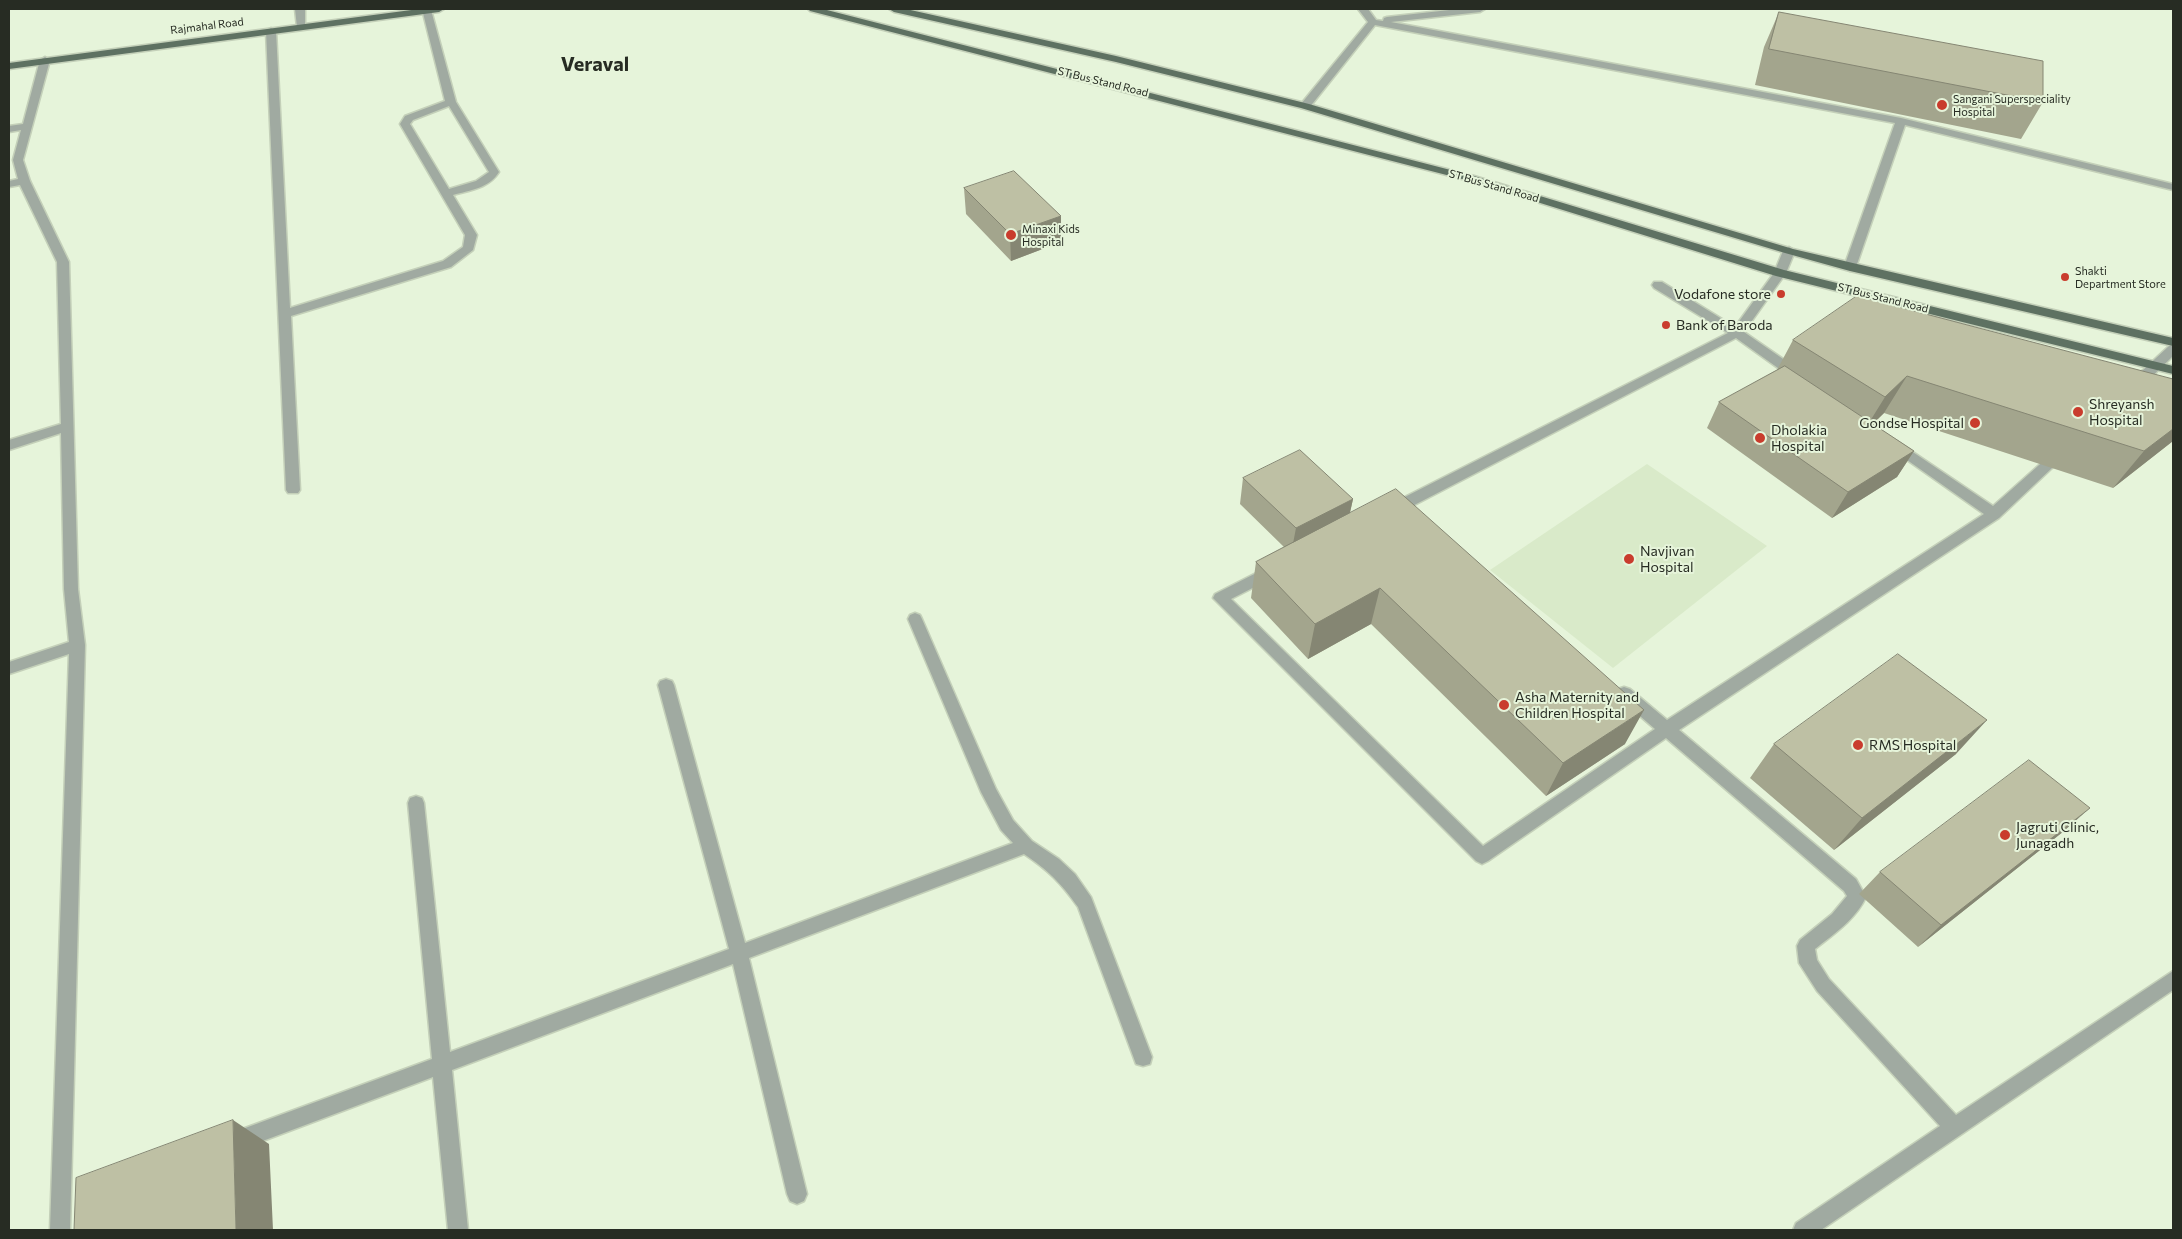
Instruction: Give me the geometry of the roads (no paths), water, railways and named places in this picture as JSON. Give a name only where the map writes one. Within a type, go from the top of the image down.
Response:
[{"type":"main road","name":"Rajmahal Road","points":[[9,66],[439,9]]},
{"type":"main road","name":"ST Bus Stand Road","points":[[813,9],[1470,178],[1780,273],[2173,370]]},
{"type":"main road","name":"ST Bus Stand Road","points":[[894,9],[1116,59],[1305,106],[1789,251],[1850,267],[2173,342]]},
{"type":"street","points":[[300,9],[302,27]]},
{"type":"street","points":[[1363,9],[1373,22],[1901,122],[2173,187]]},
{"type":"street","points":[[1305,106],[1373,22],[1480,9]]},
{"type":"street","points":[[426,10],[451,102],[494,172],[492,176],[478,184],[446,194]]},
{"type":"street","points":[[271,31],[293,490]]},
{"type":"street","points":[[45,60],[18,160],[24,181],[63,262],[71,590],[77,645],[60,1230]]},
{"type":"street","points":[[285,314],[447,264],[469,248],[471,235],[405,124],[409,118],[451,102]]},
{"type":"street","points":[[1850,267],[1901,122]]},
{"type":"street","points":[[9,129],[27,126]]},
{"type":"street","points":[[9,184],[24,181]]},
{"type":"street","points":[[1376,518],[1737,333],[1780,273],[1789,251]]},
{"type":"street","points":[[1658,285],[1737,333],[1809,384]]},
{"type":"street","points":[[2127,392],[2173,349]]},
{"type":"street","points":[[9,445],[68,426]]},
{"type":"street","points":[[1882,435],[1994,514]]},
{"type":"street","points":[[1281,567],[1220,598],[1482,856],[1667,729],[1994,514],[2075,440]]},
{"type":"street","points":[[1402,505],[1417,518]]},
{"type":"street","points":[[915,619],[989,792],[1007,825],[1026,846],[1053,864],[1069,880],[1085,903],[1142,1057]]},
{"type":"street","points":[[9,668],[77,645]]},
{"type":"street","points":[[1614,684],[1850,885],[1858,897],[1838,920],[1806,946],[1808,962],[1823,985],[1955,1128]]},
{"type":"street","points":[[666,685],[739,953],[797,1194]]},
{"type":"street","points":[[416,803],[458,1230]]},
{"type":"street","points":[[219,1148],[1026,846]]},
{"type":"street","points":[[1803,1230],[2173,980]]},
{"type":"street","points":[[61,1207],[79,1200]]},
{"type":"place","name":"Sangani Superspeciality Hospital","points":[[1942,105]]},
{"type":"place","name":"Minaxi Kids Hospital","points":[[1011,235]]},
{"type":"place","name":"Shakti Department Store","points":[[2065,277]]},
{"type":"place","name":"Vodafone store","points":[[1781,294]]},
{"type":"place","name":"Bank of Baroda","points":[[1666,325]]},
{"type":"place","name":"Shreyansh Hospital","points":[[2078,412]]},
{"type":"place","name":"Gondse Hospital","points":[[1975,423]]},
{"type":"place","name":"Dholakia Hospital","points":[[1760,438]]},
{"type":"place","name":"Navjivan Hospital","points":[[1629,559]]},
{"type":"place","name":"Asha Maternity and Children Hospital","points":[[1504,705]]},
{"type":"place","name":"RMS Hospital","points":[[1858,745]]},
{"type":"place","name":"Jagruti Clinic, Junagadh","points":[[2005,835]]},
{"type":"district","name":"Veraval","points":[[595,64]]}]
